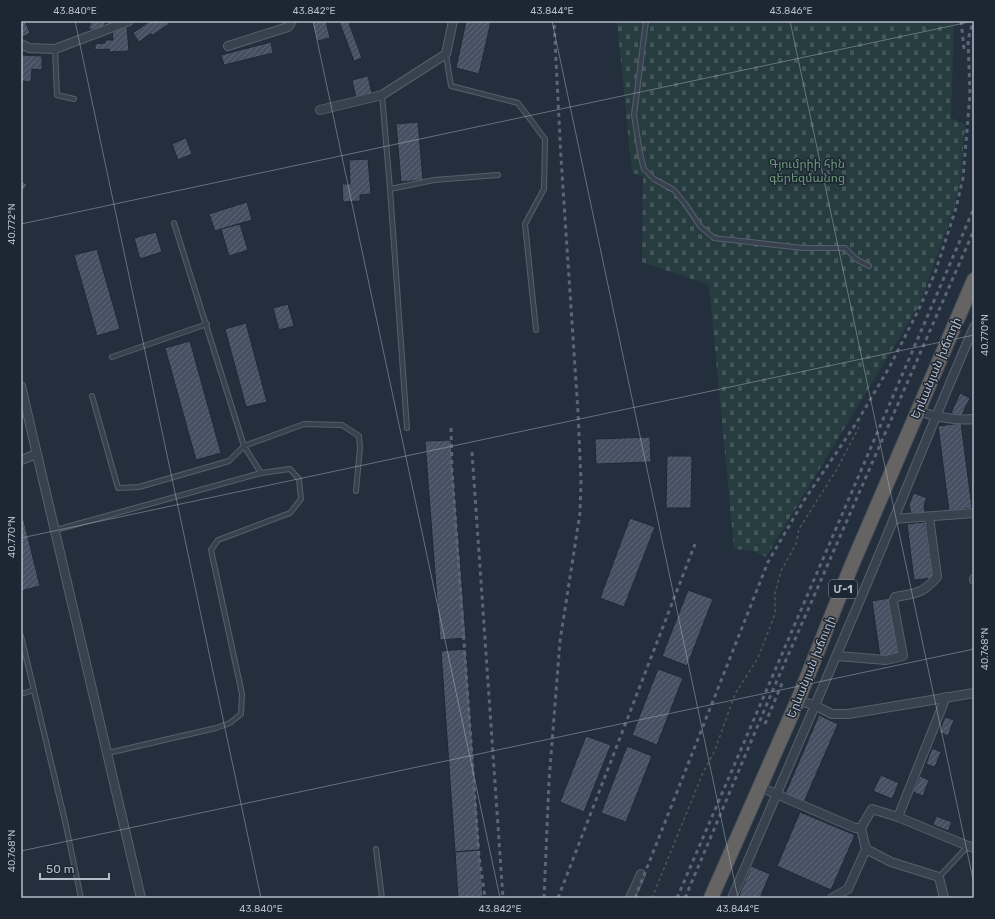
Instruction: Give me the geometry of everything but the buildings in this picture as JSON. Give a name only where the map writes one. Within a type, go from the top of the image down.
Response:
[{"type":"highway","name":"Երևանյան խճուղի","points":[[711,898],[798,700],[851,567],[974,280]]},
{"type":"street","points":[[21,44],[29,48],[55,49],[129,21]]},
{"type":"street","points":[[228,46],[288,28],[292,21]]},
{"type":"street","points":[[320,110],[382,95],[446,54],[454,21]]},
{"type":"street","points":[[732,898],[816,706],[935,416],[974,327]]},
{"type":"street","points":[[22,389],[141,898]]},
{"type":"street","points":[[918,411],[935,416],[962,420],[974,418]]},
{"type":"street","points":[[21,460],[37,454]]},
{"type":"street","points":[[894,519],[974,514]]},
{"type":"street","points":[[837,656],[886,660],[903,656],[893,602],[895,597],[916,593],[927,588],[937,577],[929,517]]},
{"type":"street","points":[[798,700],[816,706],[832,714],[848,714],[974,693]]},
{"type":"street","points":[[898,817],[946,697]]},
{"type":"street","points":[[760,787],[855,828],[861,828]]},
{"type":"street","points":[[832,898],[848,889],[866,849],[861,828],[872,809],[898,817],[971,847]]},
{"type":"street","points":[[866,849],[891,862],[939,877],[944,898]]},
{"type":"street","points":[[630,898],[641,874]]},
{"type":"lane","points":[[646,21],[634,115],[644,169],[654,179],[674,190],[700,226],[714,238],[803,248],[845,248],[856,259],[869,266]]},
{"type":"lane","points":[[55,49],[58,95],[74,99]]},
{"type":"lane","points":[[446,54],[451,86],[518,103],[545,139],[544,188],[525,224],[536,330]]},
{"type":"lane","points":[[382,95],[407,428]]},
{"type":"lane","points":[[390,189],[434,180],[498,175]]},
{"type":"lane","points":[[174,224],[207,324],[244,446],[261,473]]},
{"type":"lane","points":[[112,357],[207,324]]},
{"type":"lane","points":[[92,396],[118,488],[139,487],[229,461],[244,446],[304,424],[342,425],[359,436],[360,448],[356,491]]},
{"type":"lane","points":[[56,530],[261,473],[290,469],[299,479],[301,499],[290,513],[218,540],[211,550],[242,694],[241,714],[230,723],[216,728],[108,753]]},
{"type":"lane","points":[[21,636],[65,820],[81,898]]},
{"type":"lane","points":[[21,694],[34,690]]},
{"type":"lane","points":[[939,877],[971,847]]},
{"type":"lane","points":[[376,849],[382,898]]},
{"type":"path","points":[[652,898],[702,775],[715,750],[735,694],[758,658],[775,614],[775,593],[781,571],[796,544],[799,529],[837,469],[860,427]]},
{"type":"green space","name":"Գյումրիի հին գերեզմանոց","points":[[617,21],[954,21],[951,118],[965,124],[961,176],[954,208],[920,304],[766,557],[754,551],[734,549],[709,285],[642,262],[643,176],[632,173]]},
{"type":"railway","points":[[544,898],[549,781],[560,641],[580,513],[581,481],[554,21]]},
{"type":"railway","points":[[961,21],[964,49]]},
{"type":"railway","points":[[635,898],[768,562],[803,502],[857,422],[890,366],[919,309],[935,273],[956,208],[963,178],[970,94],[968,40],[973,21]]},
{"type":"railway","points":[[677,898],[974,208]]},
{"type":"railway","points":[[685,898],[772,692],[974,230]]},
{"type":"railway","points":[[451,428],[452,470],[479,856],[485,898]]},
{"type":"railway","points":[[472,452],[503,898]]},
{"type":"railway","points":[[558,898],[695,544]]},
{"type":"railway","points":[[765,724],[783,681]]}]
